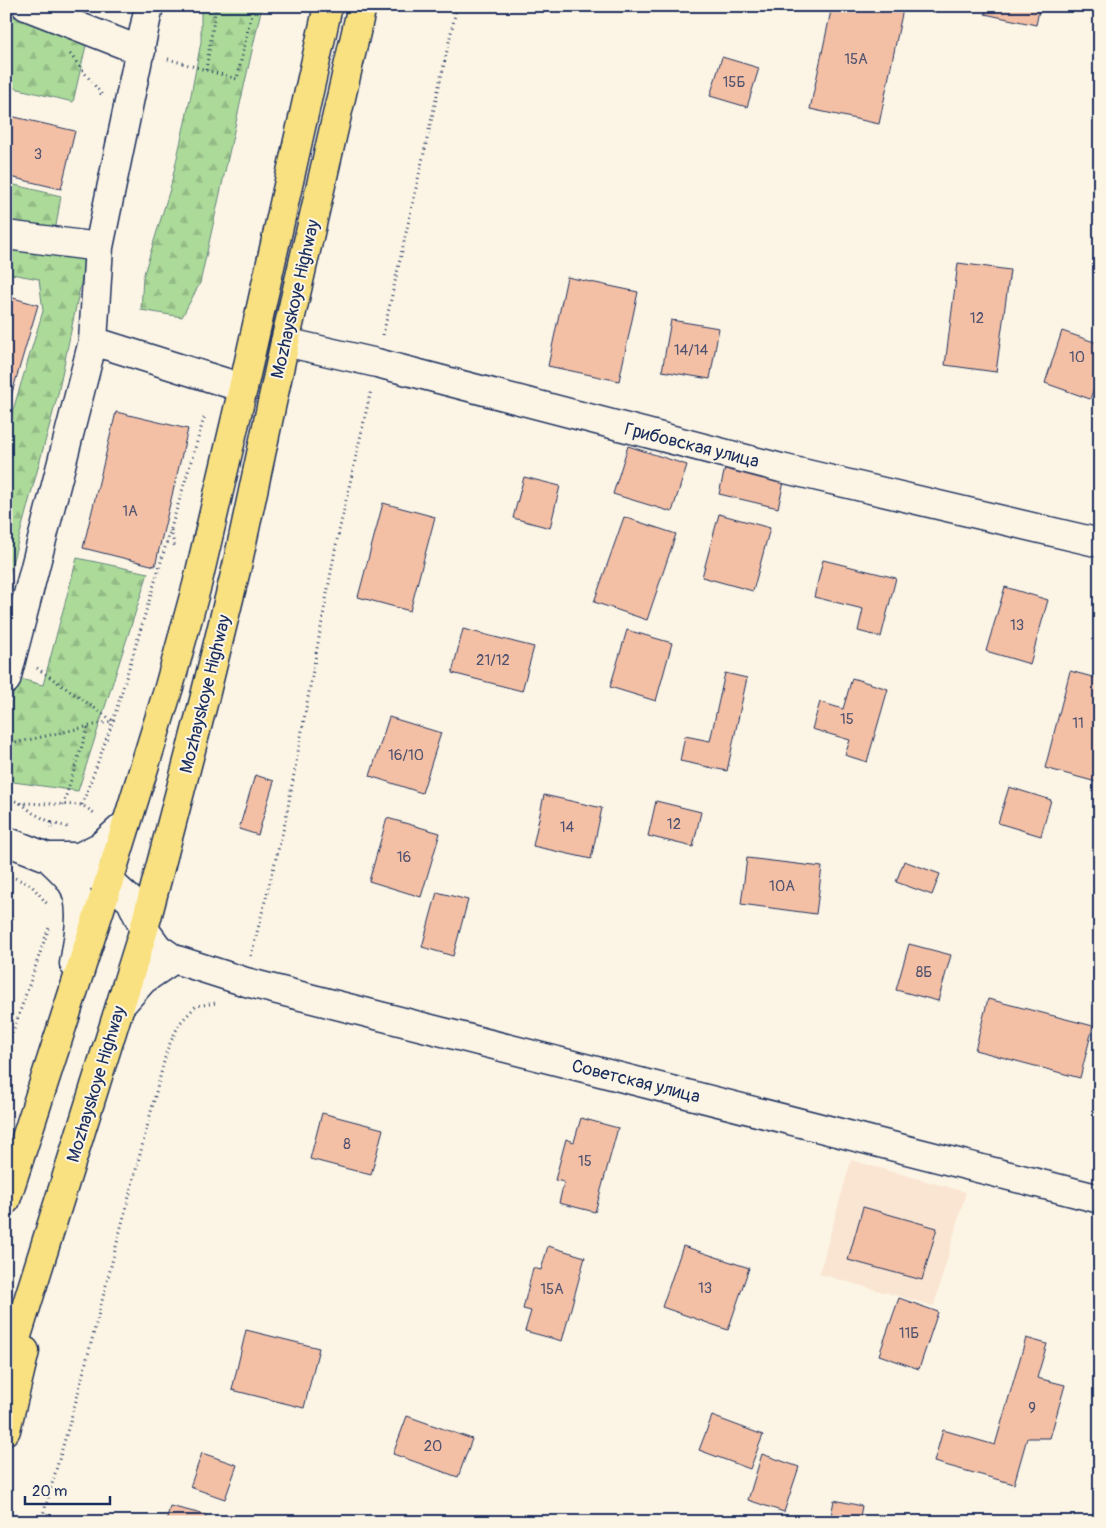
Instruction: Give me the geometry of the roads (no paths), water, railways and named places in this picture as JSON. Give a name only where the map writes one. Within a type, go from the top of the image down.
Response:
[{"type":"main road","name":"Mozhayskoye Highway","points":[[6,1200],[109,881],[169,687],[197,585],[328,6]]},
{"type":"main road","name":"Mozhayskoye Highway","points":[[6,1371],[144,929],[204,700],[237,566],[285,342],[362,6]]},
{"type":"main road","points":[[6,1192],[17,1165]]},
{"type":"main road","points":[[6,1430],[63,1191]]},
{"type":"street","points":[[26,6],[141,51]]},
{"type":"street","points":[[6,680],[14,652],[16,603],[93,341],[99,248],[149,6]]},
{"type":"street","points":[[6,234],[99,248]]},
{"type":"street","points":[[93,341],[243,388]]},
{"type":"street","name":"Грибовская улица","points":[[285,342],[376,363],[781,468],[1100,543]]},
{"type":"street","points":[[48,858],[79,858],[101,846],[126,824]]},
{"type":"street","points":[[6,841],[109,881]]},
{"type":"street","points":[[48,858],[72,882],[80,901],[79,937],[62,1024]]},
{"type":"street","name":"Советская улица","points":[[109,881],[131,901],[144,929],[158,948],[174,959],[246,982],[1100,1198]]},
{"type":"street","points":[[121,1005],[143,980],[174,959]]}]
